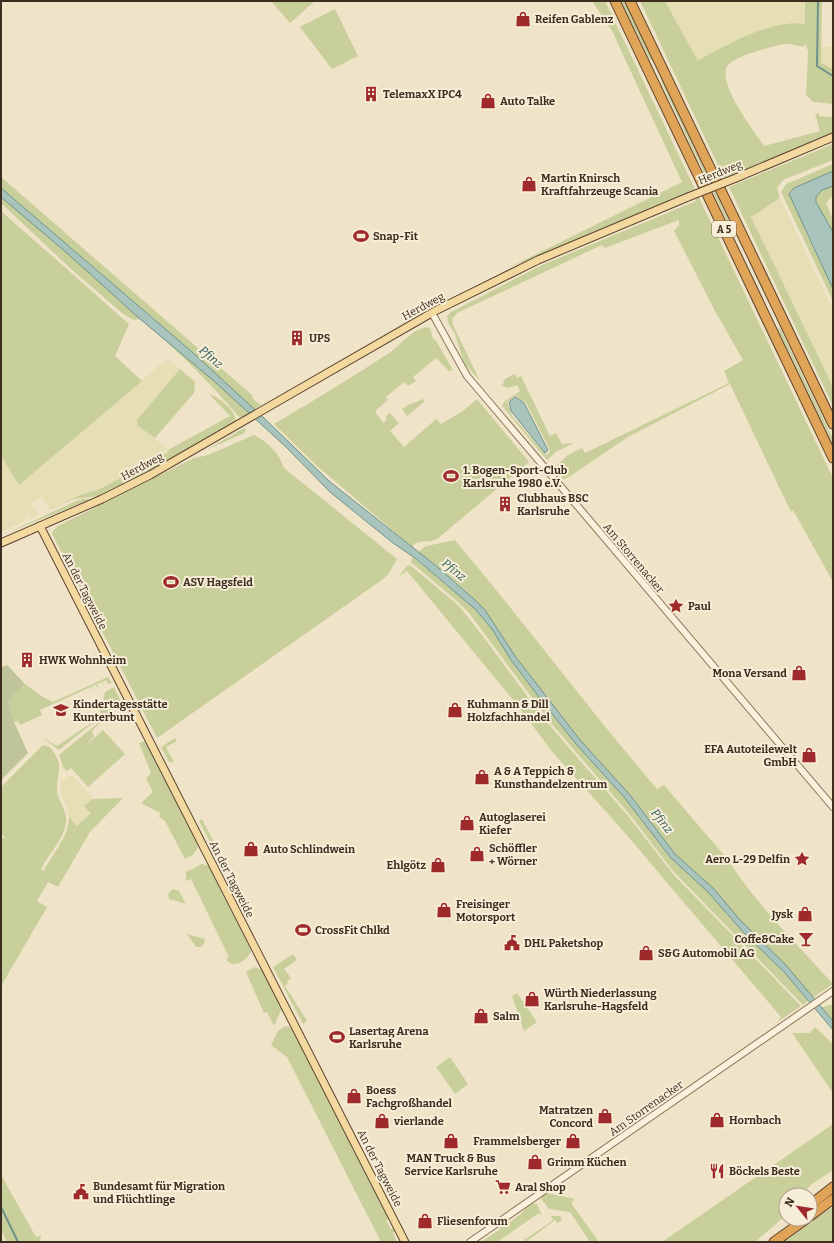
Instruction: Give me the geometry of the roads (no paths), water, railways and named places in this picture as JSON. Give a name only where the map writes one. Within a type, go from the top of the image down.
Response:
[{"type":"highway","name":"A 5","points":[[615,1],[833,458]]},
{"type":"highway","name":"A 5","points":[[630,1],[833,424]]},
{"type":"highway","points":[[818,1199],[833,1187]]},
{"type":"highway","points":[[818,1210],[830,1201]]},
{"type":"highway","points":[[774,1242],[788,1227]]},
{"type":"highway","points":[[774,1242],[795,1227]]},
{"type":"main road","name":"Herdweg","points":[[1,543],[102,499],[150,475],[432,313],[538,260],[833,138]]},
{"type":"main road","name":"An der Tagweide","points":[[40,526],[405,1242]]},
{"type":"street","name":"Am Storrenacker","points":[[432,313],[467,376],[833,807]]},
{"type":"street","name":"Am Storrenacker","points":[[470,1242],[833,991]]},
{"type":"water","points":[[833,171],[833,186],[822,190],[816,197],[816,202],[833,232],[833,289],[789,194],[794,188]]},
{"type":"water","points":[[1,188],[191,351],[264,418],[329,481],[435,565],[485,610],[515,656],[580,740],[630,795],[675,854],[714,889],[740,920],[785,964],[833,1021],[833,1030],[784,972],[743,932],[708,892],[671,858],[624,797],[576,744],[542,701],[511,660],[492,629],[475,609],[415,558],[393,543],[330,492],[286,447],[214,381],[140,319],[68,254],[1,197]]},
{"type":"water","points":[[515,397],[524,403],[548,450],[545,453],[511,411],[509,402]]},
{"type":"waterway","points":[[818,1],[817,66],[833,76]]},
{"type":"waterway","points":[[1,1207],[18,1242]]},
{"type":"place","name":"Reifen Gablenz","points":[[523,19]]},
{"type":"place","name":"TelemaxX IPC4","points":[[371,94]]},
{"type":"place","name":"Auto Talke","points":[[488,101]]},
{"type":"place","name":"Martin Knirsch Kraftfahrzeuge Scania","points":[[529,184]]},
{"type":"place","name":"Snap-Fit","points":[[361,236]]},
{"type":"place","name":"UPS","points":[[297,338]]},
{"type":"place","name":"1. Bogen-Sport-Club Karlsruhe 1980 e.V.","points":[[451,476]]},
{"type":"place","name":"Clubhaus BSC Karlsruhe","points":[[505,504]]},
{"type":"place","name":"ASV Hagsfeld","points":[[171,582]]},
{"type":"place","name":"Paul","points":[[676,606]]},
{"type":"place","name":"HWK Wohnheim","points":[[27,660]]},
{"type":"place","name":"Mona Versand","points":[[799,673]]},
{"type":"place","name":"Kindertagesstätte Kunterbunt","points":[[61,710]]},
{"type":"place","name":"Kuhmann & Dill Holzfachhandel","points":[[455,710]]},
{"type":"place","name":"EFA Autoteilewelt GmbH","points":[[809,755]]},
{"type":"place","name":"A & A Teppich & Kunsthandelzentrum","points":[[482,777]]},
{"type":"place","name":"Autoglaserei Kiefer","points":[[467,823]]},
{"type":"place","name":"Auto Schlindwein","points":[[251,849]]},
{"type":"place","name":"Schöffler + Wörner","points":[[477,854]]},
{"type":"place","name":"Aero L-29 Delfin","points":[[802,859]]},
{"type":"place","name":"Ehlgötz","points":[[438,865]]},
{"type":"place","name":"Freisinger Motorsport","points":[[444,910]]},
{"type":"place","name":"Jysk","points":[[805,914]]},
{"type":"place","name":"CrossFit Chlkd","points":[[303,930]]},
{"type":"place","name":"Coffe&Cake","points":[[806,939]]},
{"type":"place","name":"DHL Paketshop","points":[[512,943]]},
{"type":"place","name":"S&G Automobil AG","points":[[646,953]]},
{"type":"place","name":"Würth Niederlassung Karlsruhe-Hagsfeld","points":[[532,999]]},
{"type":"place","name":"Salm","points":[[481,1016]]},
{"type":"place","name":"Lasertag Arena Karlsruhe","points":[[337,1037]]},
{"type":"place","name":"Boess Fachgroßhandel","points":[[354,1096]]},
{"type":"place","name":"Matratzen Concord","points":[[605,1116]]},
{"type":"place","name":"Hornbach","points":[[717,1120]]},
{"type":"place","name":"vierlande","points":[[382,1121]]},
{"type":"place","name":"MAN Truck & Bus Service Karlsruhe","points":[[451,1141]]},
{"type":"place","name":"Frammelsberger","points":[[573,1141]]},
{"type":"place","name":"Grimm Küchen","points":[[535,1162]]},
{"type":"place","name":"Böckels Beste","points":[[717,1171]]},
{"type":"place","name":"Aral Shop","points":[[503,1187]]},
{"type":"place","name":"Bundesamt für Migration und Flüchtlinge","points":[[81,1192]]},
{"type":"place","name":"Fliesenforum","points":[[425,1221]]},
{"type":"water label","name":"Pfinz","points":[[211,357]]},
{"type":"water label","name":"Pfinz","points":[[454,570]]},
{"type":"water label","name":"Pfinz","points":[[662,821]]}]
